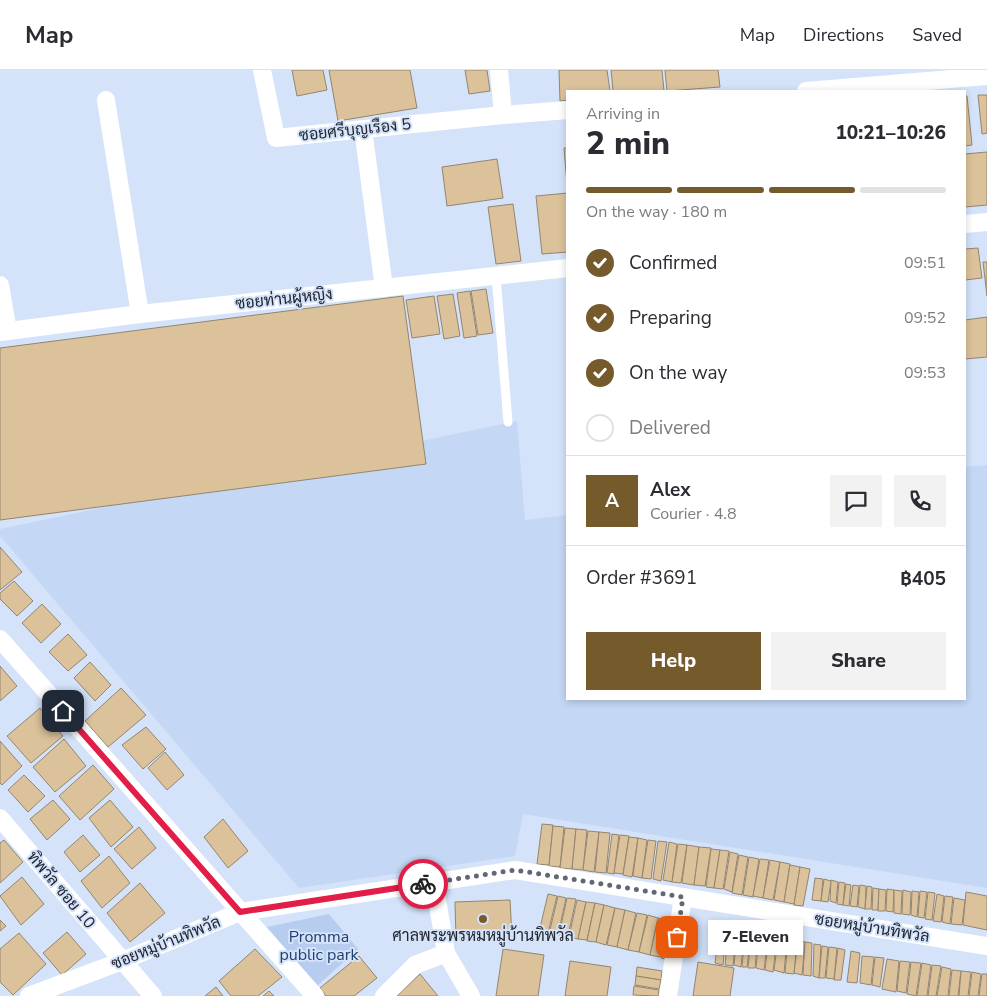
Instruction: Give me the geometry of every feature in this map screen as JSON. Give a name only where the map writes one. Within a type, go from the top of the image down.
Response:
[{"type":"street","name":"ซอยศรีบุญเรือง 5","points":[[262,70],[276,138],[566,110]]},
{"type":"street","points":[[498,70],[503,115]]},
{"type":"street","points":[[818,90],[987,76]]},
{"type":"street","points":[[106,100],[140,314]]},
{"type":"street","points":[[363,129],[384,288]]},
{"type":"street","points":[[966,224],[987,222]]},
{"type":"street","name":"ซอยท่านผู้หญิง","points":[[4,332],[140,314],[566,268]]},
{"type":"street","points":[[0,285],[4,332]]},
{"type":"street","points":[[0,639],[315,996]]},
{"type":"street","name":"ทิพวัล ซอย 10","points":[[0,818],[153,996]]},
{"type":"street","name":"ซอยหมู่บ้านทิพวัล","points":[[29,996],[122,962],[240,912],[515,870],[987,946]]},
{"type":"street","points":[[434,882],[446,953],[471,996]]},
{"type":"street","points":[[668,996],[683,897]]},
{"type":"street","points":[[384,996],[415,965],[446,953]]},
{"type":"lane","points":[[496,276],[508,422]]},
{"type":"shaded area","points":[[517,421],[525,520],[566,515],[566,700],[966,700],[966,467],[987,465],[987,888],[523,814],[515,856],[299,888],[0,536],[0,529]]},
{"type":"green space","name":"Promma public park","points":[[329,914],[358,949],[317,986],[267,927]]},
{"type":"building","points":[[292,70],[323,70],[327,90],[297,96]]},
{"type":"building","points":[[329,70],[410,70],[417,108],[338,121]]},
{"type":"building","points":[[465,70],[487,70],[490,91],[469,94]]},
{"type":"building","points":[[559,70],[607,70],[610,90],[566,90],[566,100],[560,101]]},
{"type":"building","points":[[611,70],[662,70],[664,90],[613,90]]},
{"type":"building","points":[[665,70],[718,70],[720,87],[667,90]]},
{"type":"building","points":[[978,95],[987,95],[987,133],[982,134]]},
{"type":"building","points":[[966,96],[967,96],[972,145],[966,146]]},
{"type":"building","points":[[564,148],[566,148],[566,173]]},
{"type":"building","points":[[987,152],[987,205],[966,207],[966,154]]},
{"type":"building","points":[[497,159],[503,198],[447,206],[442,167]]},
{"type":"building","points":[[566,193],[566,252],[542,254],[536,196]]},
{"type":"building","points":[[513,204],[521,261],[496,264],[488,207]]},
{"type":"building","points":[[978,248],[982,278],[966,280],[966,249]]},
{"type":"building","points":[[983,262],[987,262],[987,296]]},
{"type":"building","points":[[486,289],[493,333],[478,335],[471,291]]},
{"type":"building","points":[[470,291],[477,336],[464,338],[457,293]]},
{"type":"building","points":[[453,294],[460,336],[444,339],[437,296]]},
{"type":"building","points":[[403,296],[426,464],[0,520],[0,348]]},
{"type":"building","points":[[434,296],[440,334],[412,338],[406,300]]},
{"type":"building","points":[[987,317],[987,357],[966,359],[966,320]]},
{"type":"building","points":[[0,547],[22,572],[0,590]]},
{"type":"building","points":[[14,581],[33,601],[17,616],[0,599],[0,593]]},
{"type":"building","points":[[42,604],[61,624],[41,643],[22,623]]},
{"type":"building","points":[[68,634],[87,655],[68,671],[49,652]]},
{"type":"building","points":[[90,662],[111,685],[95,701],[74,678]]},
{"type":"building","points":[[0,666],[17,686],[0,701]]},
{"type":"building","points":[[121,688],[146,715],[108,747],[85,721]]},
{"type":"building","points":[[40,708],[63,736],[31,763],[7,736]]},
{"type":"building","points":[[146,727],[166,749],[143,769],[122,745]]},
{"type":"building","points":[[64,739],[86,766],[55,792],[33,767]]},
{"type":"building","points":[[0,741],[22,766],[2,785],[0,783]]},
{"type":"building","points":[[165,752],[184,775],[167,790],[148,768]]},
{"type":"building","points":[[93,765],[114,789],[80,820],[59,796]]},
{"type":"building","points":[[24,775],[45,796],[28,812],[8,790]]},
{"type":"building","points":[[53,800],[70,819],[47,840],[30,819]]},
{"type":"building","points":[[110,800],[133,827],[111,847],[89,818]]},
{"type":"building","points":[[223,819],[248,851],[228,868],[204,837]]},
{"type":"building","points":[[542,824],[553,825],[549,865],[537,864]]},
{"type":"building","points":[[553,826],[564,827],[560,867],[549,866]]},
{"type":"building","points":[[139,827],[156,848],[132,869],[114,849]]},
{"type":"building","points":[[565,828],[576,829],[572,869],[560,868]]},
{"type":"building","points":[[576,829],[587,830],[583,870],[572,869]]},
{"type":"building","points":[[588,831],[599,832],[594,872],[583,870]]},
{"type":"building","points":[[599,832],[610,833],[606,873],[595,872]]},
{"type":"building","points":[[612,834],[619,835],[614,874],[607,873]]},
{"type":"building","points":[[83,835],[100,855],[80,872],[64,852]]},
{"type":"building","points":[[620,835],[629,836],[623,874],[614,873]]},
{"type":"building","points":[[629,837],[638,838],[632,877],[623,875]]},
{"type":"building","points":[[638,838],[647,840],[642,878],[633,876]]},
{"type":"building","points":[[4,840],[23,862],[0,883],[0,843]]},
{"type":"building","points":[[648,840],[656,841],[651,879],[642,878]]},
{"type":"building","points":[[658,841],[667,842],[661,881],[653,879]]},
{"type":"building","points":[[669,842],[677,844],[672,882],[663,880]]},
{"type":"building","points":[[678,844],[687,845],[681,883],[672,882]]},
{"type":"building","points":[[687,845],[699,847],[694,885],[682,883]]},
{"type":"building","points":[[699,847],[711,848],[705,886],[694,885]]},
{"type":"building","points":[[711,849],[720,850],[714,888],[706,887]]},
{"type":"building","points":[[720,850],[729,851],[723,889],[714,888]]},
{"type":"building","points":[[730,852],[738,854],[732,892],[724,889]]},
{"type":"building","points":[[739,855],[748,857],[742,895],[732,893]]},
{"type":"building","points":[[109,856],[130,883],[102,908],[81,881]]},
{"type":"building","points":[[749,857],[759,859],[753,897],[743,895]]},
{"type":"building","points":[[760,859],[769,860],[763,898],[753,896]]},
{"type":"building","points":[[770,860],[780,862],[773,900],[763,898]]},
{"type":"building","points":[[780,862],[790,864],[784,902],[774,900]]},
{"type":"building","points":[[790,865],[800,867],[794,904],[784,902]]},
{"type":"building","points":[[800,867],[810,869],[803,906],[794,905]]},
{"type":"building","points":[[22,877],[44,904],[21,925],[0,896]]},
{"type":"building","points":[[815,878],[823,879],[821,901],[812,900]]},
{"type":"building","points":[[824,879],[831,881],[828,902],[821,901]]},
{"type":"building","points":[[831,880],[838,882],[836,903],[830,901]]},
{"type":"building","points":[[839,882],[845,883],[843,905],[837,904]]},
{"type":"building","points":[[140,883],[165,913],[130,942],[107,913]]},
{"type":"building","points":[[846,884],[851,885],[849,906],[843,905]]},
{"type":"building","points":[[853,885],[859,886],[857,907],[850,906]]},
{"type":"building","points":[[860,885],[866,886],[865,909],[858,907]]},
{"type":"building","points":[[867,886],[872,887],[871,909],[865,909]]},
{"type":"building","points":[[873,888],[879,889],[878,910],[872,910]]},
{"type":"building","points":[[879,889],[886,890],[885,911],[878,911]]},
{"type":"building","points":[[887,889],[894,890],[893,912],[886,911]]},
{"type":"building","points":[[894,890],[902,891],[901,914],[894,913]]},
{"type":"building","points":[[903,890],[911,892],[910,915],[902,914]]},
{"type":"building","points":[[912,891],[919,892],[917,917],[911,915]]},
{"type":"building","points":[[920,891],[927,892],[924,918],[918,917]]},
{"type":"building","points":[[928,892],[935,893],[932,920],[925,919]]},
{"type":"building","points":[[966,892],[987,896],[987,930],[963,925]]},
{"type":"building","points":[[548,894],[557,896],[548,933],[539,932]]},
{"type":"building","points":[[937,894],[944,896],[941,922],[933,921]]},
{"type":"building","points":[[558,896],[566,898],[558,935],[549,934]]},
{"type":"building","points":[[945,896],[953,897],[950,924],[942,922]]},
{"type":"building","points":[[567,898],[576,899],[568,936],[559,935]]},
{"type":"building","points":[[954,898],[965,900],[962,925],[951,924]]},
{"type":"building","name":"ศาลพระพรหมหมู่บ้านทิพวัล","points":[[510,900],[512,937],[456,939],[455,902]]},
{"type":"building","points":[[577,900],[586,902],[578,939],[569,937]]},
{"type":"building","points":[[586,902],[595,903],[587,940],[578,939]]},
{"type":"building","points":[[595,903],[604,905],[596,942],[587,941]]},
{"type":"building","points":[[604,905],[615,908],[606,945],[596,942]]},
{"type":"building","points":[[615,908],[625,910],[617,947],[607,945]]},
{"type":"building","points":[[625,910],[636,913],[628,950],[617,947]]},
{"type":"building","points":[[637,913],[647,915],[639,952],[628,950]]},
{"type":"building","points":[[648,915],[658,918],[650,955],[639,952]]},
{"type":"building","points":[[658,918],[669,920],[660,957],[650,955]]},
{"type":"building","points":[[0,920],[6,926],[0,931]]},
{"type":"building","points":[[669,921],[678,923],[670,960],[661,958]]},
{"type":"building","points":[[67,932],[86,954],[62,975],[43,953]]},
{"type":"building","points":[[719,932],[726,934],[723,965],[715,963]]},
{"type":"building","points":[[19,933],[46,964],[13,995],[0,982],[0,949]]},
{"type":"building","points":[[728,933],[736,934],[733,966],[725,965]]},
{"type":"building","points":[[737,934],[744,935],[741,967],[734,965]]},
{"type":"building","points":[[745,935],[751,936],[747,967],[742,967]]},
{"type":"building","points":[[751,935],[758,936],[755,968],[748,968]]},
{"type":"building","points":[[759,936],[768,937],[764,970],[756,968]]},
{"type":"building","points":[[769,937],[777,939],[773,972],[765,970]]},
{"type":"building","points":[[778,939],[787,940],[784,973],[774,970]]},
{"type":"building","points":[[788,940],[797,941],[794,974],[785,973]]},
{"type":"building","points":[[798,941],[805,942],[802,975],[794,973]]},
{"type":"building","points":[[805,942],[812,943],[811,976],[803,975]]},
{"type":"building","points":[[814,944],[821,945],[819,978],[813,976]]},
{"type":"building","points":[[822,946],[828,947],[825,978],[819,978]]},
{"type":"building","points":[[829,947],[837,948],[834,979],[826,978]]},
{"type":"building","points":[[838,948],[845,950],[841,980],[834,980]]},
{"type":"building","points":[[255,949],[282,977],[258,996],[231,996],[219,981]]},
{"type":"building","points":[[503,949],[544,955],[538,996],[496,996]]},
{"type":"building","points":[[851,951],[860,953],[857,983],[847,982]]},
{"type":"building","points":[[359,956],[377,978],[354,996],[326,996],[320,988]]},
{"type":"building","points":[[862,956],[874,957],[871,985],[860,983]]},
{"type":"building","points":[[875,957],[884,958],[880,987],[872,985]]},
{"type":"building","points":[[887,959],[899,961],[896,992],[882,989]]},
{"type":"building","points":[[570,961],[611,967],[607,996],[565,996]]},
{"type":"building","points":[[900,961],[910,962],[906,993],[897,991]]},
{"type":"building","points":[[698,962],[734,968],[730,996],[693,996]]},
{"type":"building","points":[[911,962],[921,963],[916,996],[907,994]]},
{"type":"building","points":[[922,963],[931,965],[927,996],[917,996]]},
{"type":"building","points":[[932,965],[941,966],[936,996],[928,996]]},
{"type":"building","points":[[637,967],[662,971],[661,980],[636,976]]},
{"type":"building","points":[[942,967],[951,969],[948,996],[937,996]]},
{"type":"building","points":[[952,970],[961,971],[958,996],[949,996]]},
{"type":"building","points":[[961,971],[971,972],[968,996],[959,996]]},
{"type":"building","points":[[972,972],[981,974],[978,996],[969,996]]},
{"type":"building","points":[[420,974],[438,996],[397,996]]},
{"type":"building","points":[[982,974],[987,974],[987,996],[979,996]]},
{"type":"building","points":[[636,976],[661,980],[659,989],[635,985]]},
{"type":"building","points":[[634,986],[659,990],[658,996],[633,995]]},
{"type":"building","points":[[216,987],[223,996],[205,996]]},
{"type":"building","points":[[269,991],[274,996],[263,996]]},
{"type":"way so far","points":[[423,884],[515,870],[683,897],[677,937]]},
{"type":"place","name":"ศาลพระพรหมหมู่บ้านทิพวัล","points":[[483,919]]},
{"type":"place","name":"7-Eleven","points":[[677,937]]},
{"type":"route","points":[[63,711],[240,912],[423,884]]}]
